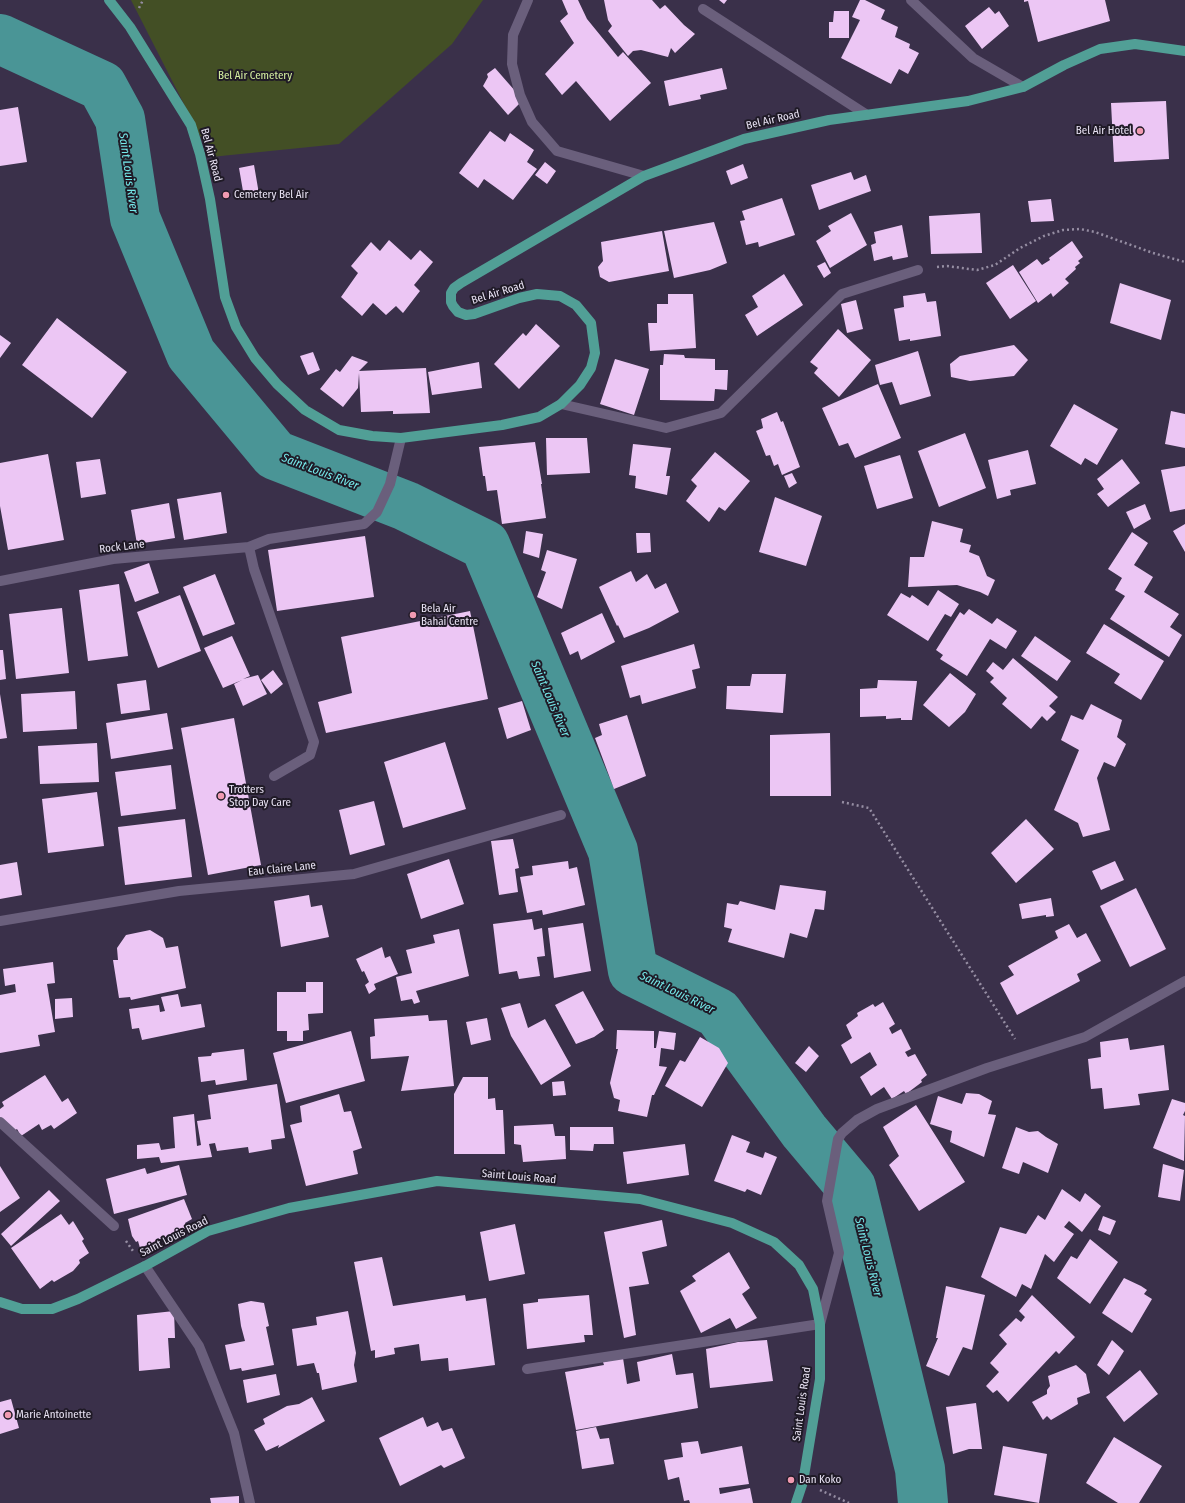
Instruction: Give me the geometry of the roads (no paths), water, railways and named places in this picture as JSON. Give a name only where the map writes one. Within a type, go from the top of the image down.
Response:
[{"type":"main road","name":"Bel Air Road","points":[[109,0],[130,27],[190,125],[200,154],[210,199],[225,297],[236,327],[254,358],[277,384],[305,410],[338,430],[372,436],[401,438],[510,424],[539,417],[561,404],[580,385],[591,368],[595,353],[591,323],[576,305],[560,296],[537,294],[519,298],[474,314],[466,314],[458,312],[453,306],[451,302],[451,293],[454,288],[461,283],[644,176],[744,139],[829,120],[968,101],[1023,87],[1064,65],[1100,49],[1135,44],[1185,51]]},
{"type":"main road","name":"Saint Louis Road","points":[[0,1302],[22,1308],[52,1309],[145,1266],[208,1231],[282,1210],[437,1182],[640,1199],[732,1223],[774,1242],[799,1265],[813,1289],[820,1324],[820,1379],[803,1482],[796,1503]]},
{"type":"street","points":[[528,0],[513,35],[512,64],[520,95],[532,122],[557,152],[644,176]]},
{"type":"street","points":[[911,0],[973,58],[1023,87]]},
{"type":"street","points":[[703,9],[867,115]]},
{"type":"street","points":[[561,404],[666,428],[721,413],[842,294],[918,270]]},
{"type":"street","name":"Rock Lane","points":[[0,581],[113,559],[249,547],[269,539],[364,524],[377,512],[390,484],[401,438]]},
{"type":"street","points":[[249,547],[254,570],[314,742],[310,755],[274,776]]},
{"type":"street","name":"Eau Claire Lane","points":[[0,920],[179,891],[354,874],[561,815]]},
{"type":"street","points":[[527,1369],[820,1324],[838,1253],[827,1201],[838,1139],[842,1132],[856,1120],[877,1108],[987,1068],[1085,1037],[1185,981]]},
{"type":"street","points":[[0,1122],[114,1226]]},
{"type":"street","points":[[145,1266],[199,1346],[234,1433],[250,1503]]},
{"type":"waterway","name":"Saint Louis River","points":[[0,39],[102,86],[120,119],[135,218],[191,354],[275,455],[406,506],[485,545],[613,851],[633,971],[718,1013],[804,1131],[851,1187],[920,1469],[923,1503]]},
{"type":"place","name":"Bel Air Hotel","points":[[1140,131]]},
{"type":"place","name":"Cemetery Bel Air","points":[[226,195]]},
{"type":"place","name":"Bela Air Bahai Centre","points":[[413,615]]},
{"type":"place","name":"Trotters Stop Day Care","points":[[221,796]]},
{"type":"place","name":"Marie Antoinette","points":[[8,1415]]},
{"type":"place","name":"Dan Koko","points":[[791,1480]]},
{"type":"park label","name":"Bel Air Cemetery","points":[[255,76]]}]
